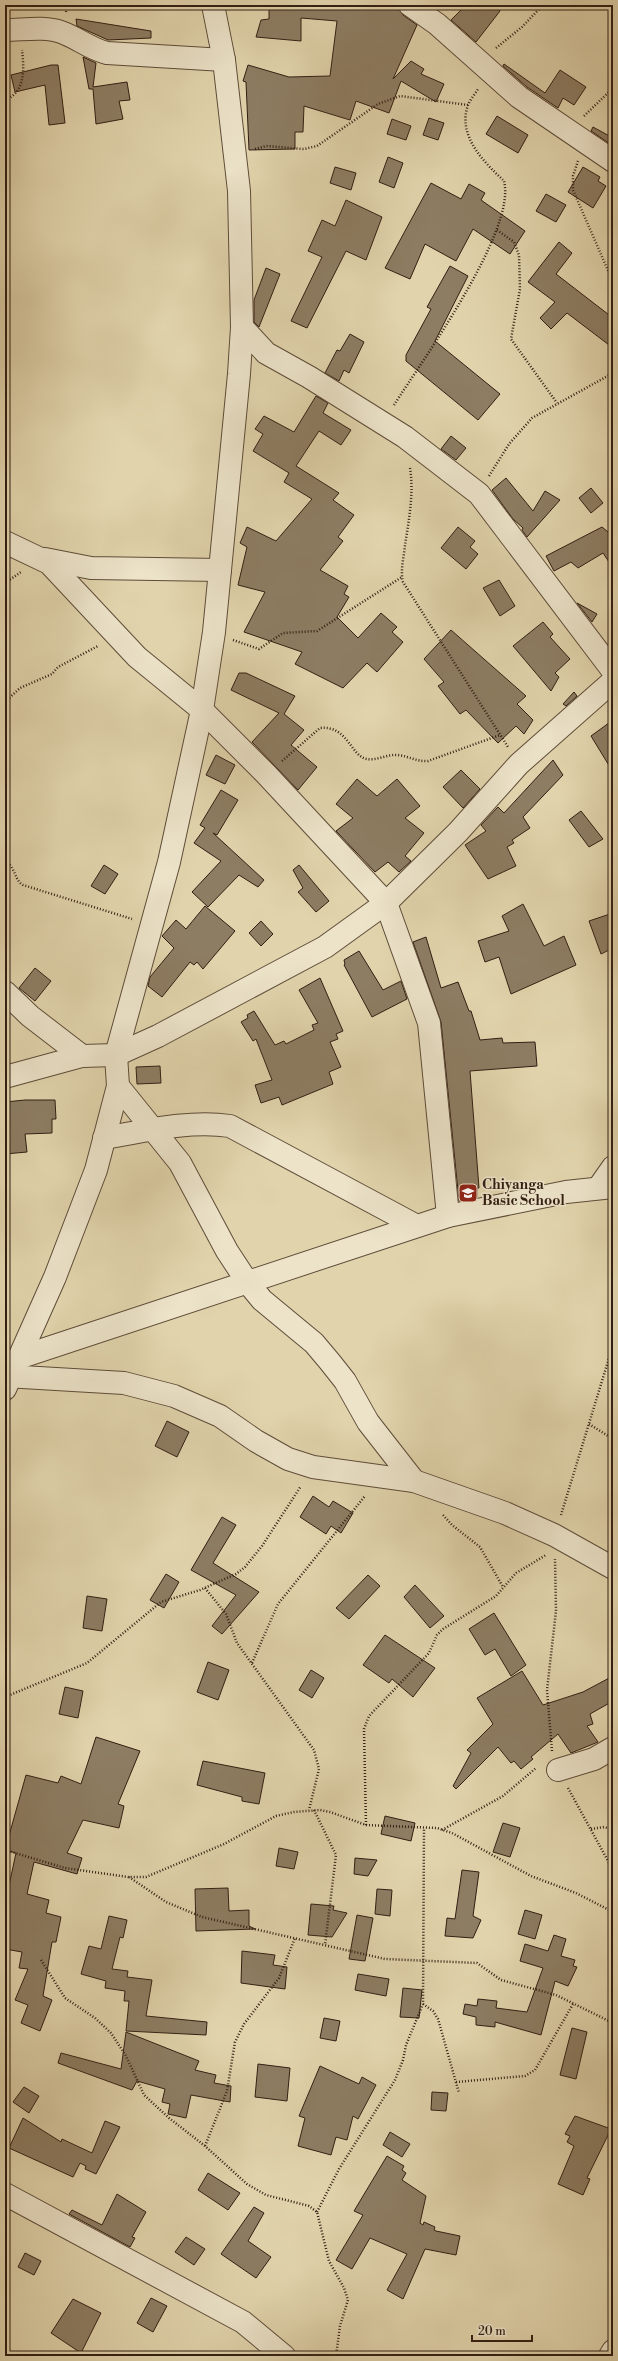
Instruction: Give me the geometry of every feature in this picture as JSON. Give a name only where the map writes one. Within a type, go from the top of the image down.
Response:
[{"type":"street","points":[[213,5],[224,60],[239,191],[242,327],[214,632],[202,710],[153,926],[116,1055],[118,1086],[96,1170],[55,1278],[20,1357],[7,1381],[124,1383],[174,1396],[220,1416],[256,1441],[288,1459],[313,1467],[414,1481],[505,1513],[555,1542],[613,1568]]},
{"type":"street","points":[[410,5],[437,24],[483,67],[519,97],[613,161]]},
{"type":"street","points":[[12,30],[43,29],[62,32],[90,48],[107,53],[224,60]]},
{"type":"street","points":[[242,327],[266,353],[309,377],[405,437],[479,494],[613,671]]},
{"type":"street","points":[[5,542],[44,559],[98,569],[220,570]]},
{"type":"street","points":[[44,559],[64,578],[149,669],[202,710],[266,774],[386,903],[429,1023],[448,1216]]},
{"type":"street","points":[[5,1077],[82,1056],[116,1055],[158,1036],[325,947],[386,903],[458,832],[519,764],[613,681]]},
{"type":"street","points":[[5,992],[30,1016],[82,1056]]},
{"type":"street","points":[[118,1086],[180,1163],[227,1251],[248,1283],[262,1300],[314,1343],[330,1362],[345,1381],[368,1422],[414,1481]]},
{"type":"street","points":[[104,1138],[152,1129],[212,1125],[230,1126],[415,1225]]},
{"type":"street","points":[[20,1357],[248,1283],[415,1225],[448,1216],[606,1187],[613,1167]]},
{"type":"street","points":[[555,1762],[594,1760],[613,1748]]},
{"type":"street","points":[[5,2194],[243,2322],[284,2356]]},
{"type":"street","points":[[610,2356],[613,2351]]},
{"type":"path","points":[[383,423],[459,302],[497,230],[505,198],[504,181],[483,161],[470,141],[466,118],[468,106],[483,67],[543,5]]},
{"type":"path","points":[[5,100],[17,90],[22,80],[24,69],[12,30]]},
{"type":"path","points":[[613,88],[576,137],[573,176],[574,190],[613,282]]},
{"type":"path","points":[[235,156],[266,146],[304,148],[317,146],[378,104],[400,96],[468,106]]},
{"type":"path","points":[[497,230],[514,242],[519,255],[520,289],[510,339],[557,403]]},
{"type":"path","points":[[479,494],[509,444],[528,422],[557,403],[613,373]]},
{"type":"path","points":[[405,437],[412,480],[402,577],[405,587],[519,764]]},
{"type":"path","points":[[214,632],[260,649],[283,633],[317,631],[402,577]]},
{"type":"path","points":[[5,702],[20,688],[52,674],[58,667],[104,643],[114,632]]},
{"type":"path","points":[[266,774],[320,728],[327,727],[337,730],[362,757],[367,760],[398,755],[418,761],[428,761],[500,735]]},
{"type":"path","points":[[5,861],[13,868],[18,881],[23,885],[153,926]]},
{"type":"path","points":[[613,1345],[555,1542],[556,1611],[547,1690],[549,1734],[555,1762],[613,1870]]},
{"type":"path","points":[[589,1424],[613,1439]]},
{"type":"path","points":[[5,1697],[87,1662],[155,1605],[168,1599],[205,1588],[228,1579],[245,1567],[262,1546],[313,1467]]},
{"type":"path","points":[[252,1663],[278,1604],[359,1505],[375,1476]]},
{"type":"path","points":[[443,1514],[452,1525],[480,1546],[503,1587]]},
{"type":"path","points":[[366,1825],[364,1729],[366,1721],[404,1677],[429,1653],[437,1635],[443,1629],[492,1599],[516,1573],[555,1542]]},
{"type":"path","points":[[205,1588],[222,1608],[234,1638],[314,1750],[319,1769],[309,1810]]},
{"type":"path","points":[[442,1830],[503,1796],[555,1762]]},
{"type":"path","points":[[314,1810],[336,1855],[324,1945]]},
{"type":"path","points":[[5,1850],[65,1868],[128,1877],[150,1876],[224,1844],[276,1816],[314,1810],[330,1812],[366,1825],[442,1830],[468,1840],[531,1876],[576,1893],[613,1912]]},
{"type":"path","points":[[317,2212],[339,2169],[395,2080],[403,2060],[406,2045],[423,2004],[422,1961],[424,1828]]},
{"type":"path","points":[[591,1829],[604,1828],[613,1830]]},
{"type":"path","points":[[128,1877],[166,1902],[190,1913],[385,1958],[477,1963],[501,1980],[549,1993],[613,2023]]},
{"type":"path","points":[[205,2146],[227,2090],[235,2042],[244,2024],[271,1991],[279,1978],[295,1938]]},
{"type":"path","points":[[41,1960],[65,1998],[94,2018],[111,2033],[126,2056],[144,2095],[169,2118],[205,2146],[247,2184],[266,2195],[309,2206],[317,2212],[329,2261],[344,2288],[348,2300],[340,2326],[336,2356]]},
{"type":"path","points":[[423,2004],[433,2011],[438,2019],[460,2093]]},
{"type":"path","points":[[456,2082],[525,2076],[535,2070],[573,2004]]},
{"type":"building","points":[[269,5],[398,5],[403,15],[417,25],[393,79],[411,61],[424,69],[421,74],[444,84],[436,102],[401,81],[389,113],[356,101],[350,120],[304,106],[303,132],[295,132],[295,149],[249,150],[246,82],[243,81],[248,65],[289,77],[330,76],[337,21],[301,18],[301,41],[256,37],[261,20],[269,19]]},
{"type":"building","points":[[466,5],[492,5],[500,11],[476,42],[451,20]]},
{"type":"building","points":[[76,19],[151,31],[151,38],[108,40],[77,26]]},
{"type":"building","points":[[83,57],[96,63],[93,87],[127,82],[130,100],[119,101],[123,119],[96,124],[93,89],[89,89]]},
{"type":"building","points":[[504,64],[545,93],[560,70],[586,87],[574,105],[563,98],[558,108],[527,87],[503,66]]},
{"type":"building","points":[[51,65],[58,65],[65,123],[49,125],[45,85],[15,92],[11,75]]},
{"type":"building","points":[[497,116],[528,135],[518,153],[486,134]]},
{"type":"building","points":[[429,118],[444,123],[438,140],[423,135]]},
{"type":"building","points":[[392,119],[411,126],[406,140],[387,134]]},
{"type":"building","points":[[593,127],[613,138],[613,146],[591,131]]},
{"type":"building","points":[[388,157],[403,163],[394,188],[379,182]]},
{"type":"building","points":[[335,167],[356,173],[351,190],[330,183]]},
{"type":"building","points":[[583,167],[600,177],[598,181],[606,186],[593,208],[568,192]]},
{"type":"building","points":[[431,183],[461,199],[469,184],[485,193],[481,200],[525,231],[510,254],[473,229],[456,261],[425,244],[410,279],[385,268]]},
{"type":"building","points":[[546,194],[566,205],[556,222],[536,211]]},
{"type":"building","points":[[346,200],[382,217],[366,260],[346,251],[307,328],[291,321],[322,257],[308,251],[322,220],[335,226]]},
{"type":"building","points":[[559,242],[572,253],[556,274],[613,318],[613,348],[567,313],[551,329],[540,318],[555,302],[528,282]]},
{"type":"building","points":[[450,266],[468,276],[435,341],[500,394],[478,420],[406,361],[406,355],[431,309],[427,307]]},
{"type":"building","points":[[266,268],[280,274],[259,327],[254,322],[254,300]]},
{"type":"building","points":[[350,334],[364,342],[349,373],[344,370],[339,381],[325,373],[337,350],[340,351]]},
{"type":"building","points":[[316,396],[328,403],[323,413],[351,430],[341,445],[319,431],[296,466],[339,493],[333,500],[354,515],[338,537],[343,541],[320,570],[348,586],[344,594],[349,597],[337,617],[358,638],[381,613],[397,627],[392,632],[403,642],[377,672],[367,663],[343,688],[295,664],[302,652],[244,632],[265,592],[238,585],[247,547],[240,543],[247,527],[276,541],[312,499],[284,482],[289,473],[253,451],[263,434],[255,429],[264,416],[294,432]]},
{"type":"building","points":[[451,436],[466,448],[456,460],[441,449]]},
{"type":"building","points":[[506,478],[533,511],[545,491],[560,500],[527,537],[522,530],[523,528],[513,519],[492,490]]},
{"type":"building","points":[[591,488],[603,503],[591,513],[579,498]]},
{"type":"building","points":[[458,527],[475,541],[470,547],[478,554],[466,569],[441,548]]},
{"type":"building","points":[[602,527],[613,536],[613,568],[603,553],[578,568],[571,562],[554,571],[546,556]]},
{"type":"building","points":[[499,580],[515,606],[500,616],[483,588]]},
{"type":"building","points":[[577,603],[597,614],[592,622]]},
{"type":"building","points":[[543,622],[553,634],[550,637],[570,659],[555,673],[559,677],[551,691],[513,646]]},
{"type":"building","points":[[451,630],[526,696],[517,704],[533,720],[524,734],[516,726],[498,743],[466,710],[460,714],[438,686],[444,682],[424,659]]},
{"type":"building","points":[[239,673],[246,673],[295,696],[284,714],[304,730],[291,745],[317,767],[298,790],[252,742],[279,713],[231,690]]},
{"type":"building","points":[[574,692],[577,696],[566,706],[563,704]]},
{"type":"building","points":[[613,720],[613,772],[591,736]]},
{"type":"building","points":[[216,755],[235,765],[225,784],[206,775]]},
{"type":"building","points":[[553,760],[563,775],[523,817],[530,828],[512,840],[514,843],[507,847],[516,866],[488,879],[465,845],[486,831],[481,825],[498,807],[504,813]]},
{"type":"building","points":[[461,770],[480,789],[463,808],[443,787]]},
{"type":"building","points":[[357,779],[377,796],[397,779],[420,806],[405,818],[424,833],[405,856],[411,861],[399,872],[388,862],[375,872],[336,831],[353,818],[336,804]]},
{"type":"building","points":[[221,790],[238,800],[217,835],[213,833],[264,880],[258,887],[239,875],[208,907],[192,892],[221,861],[194,843],[205,828],[200,825]]},
{"type":"building","points":[[581,811],[603,839],[589,847],[569,820]]},
{"type":"building","points":[[104,865],[118,874],[105,894],[91,886]]},
{"type":"building","points":[[299,865],[329,901],[316,912],[298,892],[303,888],[293,870]]},
{"type":"building","points":[[523,904],[544,946],[564,936],[576,965],[511,994],[499,957],[485,962],[478,941],[509,931],[502,916]]},
{"type":"building","points":[[205,906],[235,931],[203,969],[197,962],[194,965],[190,962],[162,997],[148,986],[150,977],[174,948],[162,936],[176,920],[186,929]]},
{"type":"building","points":[[613,913],[613,948],[601,954],[589,921]]},
{"type":"building","points":[[261,921],[273,934],[261,946],[249,933]]},
{"type":"building","points":[[426,937],[441,988],[458,982],[469,1011],[471,1011],[480,1040],[502,1038],[503,1043],[535,1042],[537,1066],[470,1071],[479,1188],[477,1188],[477,1197],[459,1201],[441,1022],[413,942]]},
{"type":"building","points":[[359,951],[383,990],[401,981],[407,999],[372,1017],[344,965],[344,960]]},
{"type":"building","points":[[35,968],[51,981],[35,1001],[19,988]]},
{"type":"building","points":[[320,978],[343,1031],[336,1034],[338,1039],[330,1042],[341,1067],[329,1072],[333,1084],[282,1105],[279,1097],[261,1103],[255,1085],[272,1080],[256,1039],[253,1041],[241,1022],[248,1018],[247,1015],[254,1011],[275,1045],[284,1041],[286,1044],[314,1030],[312,1025],[318,1023],[299,990]]},
{"type":"building","points":[[160,1066],[161,1083],[137,1084],[136,1067]]},
{"type":"building","points":[[55,1100],[56,1119],[52,1119],[52,1133],[25,1134],[27,1152],[5,1154],[5,1102]]},
{"type":"building","points":[[167,1421],[189,1432],[177,1457],[155,1446]]},
{"type":"building","points":[[313,1496],[329,1507],[333,1501],[353,1513],[341,1533],[331,1526],[326,1534],[300,1517]]},
{"type":"building","points":[[222,1517],[236,1525],[213,1563],[259,1592],[222,1634],[212,1626],[236,1595],[191,1570]]},
{"type":"building","points":[[166,1574],[179,1582],[164,1608],[150,1600]]},
{"type":"building","points":[[368,1575],[380,1586],[349,1619],[336,1608]]},
{"type":"building","points":[[415,1585],[444,1616],[430,1628],[404,1597]]},
{"type":"building","points":[[87,1596],[107,1599],[102,1631],[83,1628]]},
{"type":"building","points":[[494,1613],[526,1665],[511,1676],[495,1649],[485,1655],[469,1629]]},
{"type":"building","points":[[385,1635],[435,1668],[413,1697],[392,1679],[389,1683],[363,1665]]},
{"type":"building","points":[[208,1662],[229,1670],[218,1700],[197,1692]]},
{"type":"building","points":[[311,1670],[324,1678],[312,1698],[299,1690]]},
{"type":"building","points":[[522,1671],[543,1705],[583,1692],[613,1676],[613,1701],[590,1714],[593,1724],[587,1726],[598,1742],[571,1753],[558,1734],[531,1757],[533,1759],[521,1769],[514,1761],[511,1763],[498,1747],[456,1789],[453,1786],[471,1753],[467,1750],[493,1724],[477,1698]]},
{"type":"building","points":[[65,1687],[83,1691],[78,1718],[59,1714]]},
{"type":"building","points":[[96,1737],[140,1751],[118,1804],[124,1806],[119,1828],[83,1820],[67,1853],[82,1858],[77,1874],[34,1862],[27,1894],[49,1900],[46,1913],[61,1917],[56,1942],[52,1942],[43,1996],[52,2000],[40,2031],[21,2023],[28,2005],[15,2000],[28,1969],[19,1968],[22,1952],[5,1949],[5,1904],[16,1853],[5,1850],[26,1775],[58,1783],[61,1776],[81,1784]]},
{"type":"building","points":[[203,1761],[265,1773],[259,1804],[242,1801],[242,1797],[197,1785]]},
{"type":"building","points":[[385,1816],[415,1823],[411,1841],[381,1834]]},
{"type":"building","points":[[503,1823],[520,1828],[510,1857],[493,1852]]},
{"type":"building","points":[[279,1848],[298,1852],[294,1869],[276,1866]]},
{"type":"building","points":[[355,1858],[377,1860],[368,1876],[354,1874]]},
{"type":"building","points":[[462,1870],[479,1872],[473,1916],[481,1920],[473,1938],[445,1936],[447,1918],[455,1919]]},
{"type":"building","points":[[228,1888],[229,1911],[249,1910],[249,1926],[255,1929],[196,1931],[195,1889]]},
{"type":"building","points":[[377,1889],[392,1890],[390,1916],[375,1914]]},
{"type":"building","points":[[311,1904],[334,1906],[333,1910],[347,1913],[332,1937],[308,1935]]},
{"type":"building","points":[[525,1910],[542,1915],[535,1939],[518,1934]]},
{"type":"building","points":[[357,1915],[373,1918],[365,1961],[349,1959]]},
{"type":"building","points":[[109,1916],[127,1920],[123,1938],[120,1937],[112,1969],[128,1971],[127,1977],[152,1980],[146,2016],[207,2022],[206,2035],[126,2031],[129,2001],[124,2001],[125,1991],[105,1988],[106,1981],[81,1974],[89,1946],[101,1949]]},
{"type":"building","points":[[554,1935],[566,1939],[561,1956],[575,1960],[573,1966],[577,1967],[568,1986],[555,1981],[541,2035],[495,2022],[495,2027],[476,2025],[476,2017],[463,2014],[465,2004],[477,2006],[478,1999],[497,2001],[496,2008],[527,2012],[543,1968],[520,1961],[525,1944],[548,1951]]},
{"type":"building","points":[[242,1951],[275,1955],[273,1965],[287,1967],[285,1989],[241,1983]]},
{"type":"building","points":[[358,1974],[389,1979],[386,1996],[355,1990]]},
{"type":"building","points":[[403,1988],[422,1990],[419,2018],[400,2017]]},
{"type":"building","points":[[324,2018],[340,2021],[336,2041],[320,2038]]},
{"type":"building","points":[[572,2028],[587,2032],[576,2079],[560,2075]]},
{"type":"building","points":[[126,2032],[199,2061],[195,2070],[216,2075],[214,2083],[231,2086],[230,2102],[191,2095],[186,2118],[168,2114],[170,2104],[162,2102],[165,2089],[137,2081],[132,2090],[58,2063],[61,2053],[121,2069]]},
{"type":"building","points":[[258,2064],[290,2068],[287,2101],[255,2097]]},
{"type":"building","points":[[320,2066],[359,2084],[362,2077],[376,2085],[358,2119],[353,2116],[347,2140],[336,2137],[331,2155],[298,2146],[305,2118],[299,2116]]},
{"type":"building","points":[[24,2087],[39,2096],[29,2113],[13,2102]]},
{"type":"building","points":[[432,2092],[448,2093],[446,2111],[431,2110]]},
{"type":"building","points":[[575,2116],[611,2129],[587,2178],[590,2179],[583,2195],[558,2184],[574,2146],[567,2142],[570,2136],[565,2134]]},
{"type":"building","points":[[23,2118],[61,2142],[62,2139],[92,2153],[105,2121],[120,2127],[96,2174],[85,2169],[86,2166],[80,2163],[73,2177],[9,2148]]},
{"type":"building","points":[[390,2132],[410,2144],[402,2157],[383,2145]]},
{"type":"building","points":[[387,2156],[404,2166],[402,2170],[406,2173],[402,2180],[426,2196],[420,2223],[423,2225],[424,2222],[435,2227],[434,2230],[436,2231],[460,2236],[456,2255],[425,2249],[403,2299],[387,2290],[407,2254],[370,2238],[352,2269],[336,2260],[363,2215],[354,2211]]},
{"type":"building","points":[[208,2173],[240,2193],[228,2210],[198,2190]]},
{"type":"building","points":[[117,2194],[146,2212],[132,2237],[135,2238],[130,2247],[69,2214],[72,2210],[102,2225]]},
{"type":"building","points":[[254,2207],[264,2213],[248,2241],[271,2257],[256,2278],[221,2254]]},
{"type":"building","points":[[186,2237],[205,2249],[194,2265],[175,2252]]},
{"type":"building","points":[[25,2253],[41,2261],[34,2275],[18,2267]]},
{"type":"building","points":[[151,2298],[167,2306],[153,2332],[137,2323]]},
{"type":"building","points":[[73,2299],[101,2313],[81,2353],[51,2333]]},
{"type":"place","name":"Chiyanga Basic School","points":[[468,1193]]}]
